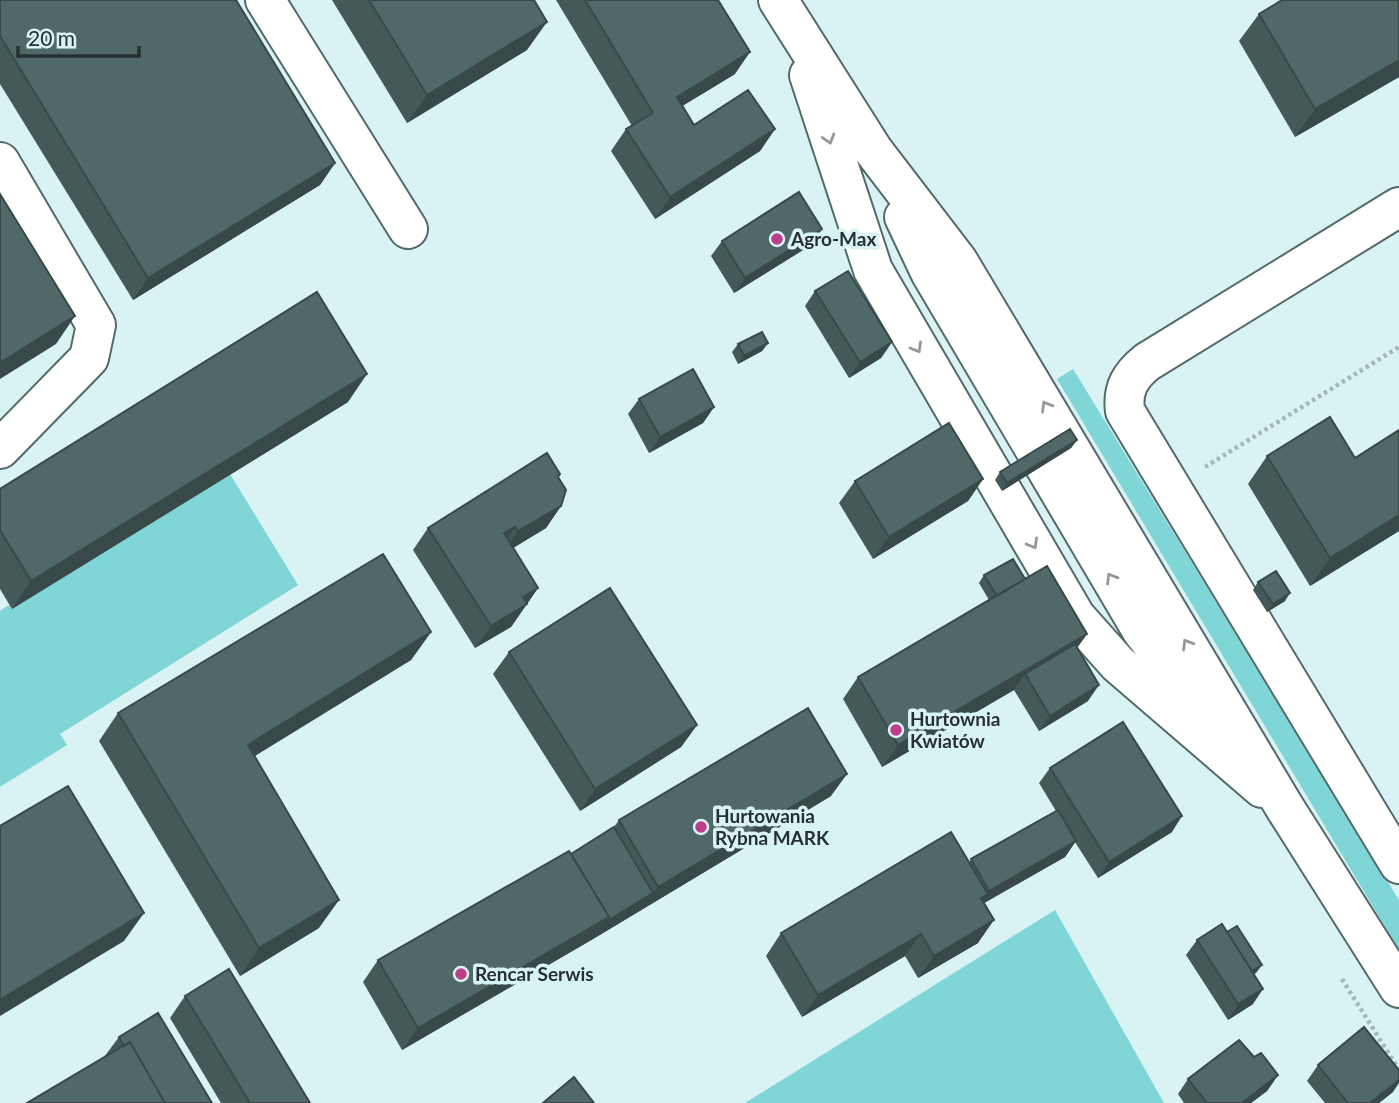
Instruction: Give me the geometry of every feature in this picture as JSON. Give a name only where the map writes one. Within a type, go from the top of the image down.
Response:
[{"type":"lane","points":[[265,0],[408,229]]},
{"type":"lane","points":[[786,14],[873,270],[1076,617],[1140,685],[1285,808]]},
{"type":"lane","points":[[786,14],[873,150],[930,272],[1142,631],[1285,808],[1399,988]]},
{"type":"lane","points":[[0,162],[96,325],[89,358],[0,449]]},
{"type":"lane","points":[[1399,207],[1135,371],[1125,391],[1125,411],[1399,864]]},
{"type":"path","points":[[1172,487],[1399,347]]},
{"type":"shaded area","points":[[1073,369],[1399,900],[1399,950],[1057,379]]},
{"type":"shaded area","points":[[230,474],[298,585],[60,734],[67,745],[0,787],[0,611],[9,605],[12,609]]},
{"type":"shaded area","points":[[1055,910],[1164,1103],[745,1103]]},
{"type":"building","points":[[0,0],[236,0],[335,163],[148,278],[0,36]]},
{"type":"building","points":[[369,0],[534,0],[547,22],[427,95]]},
{"type":"building","points":[[585,0],[718,0],[750,52],[677,97],[694,125],[748,90],[775,129],[670,197],[626,129],[653,113]]},
{"type":"building","points":[[1282,0],[1399,0],[1399,60],[1315,109],[1259,14]]},
{"type":"building","points":[[799,192],[822,229],[745,278],[722,241]]},
{"type":"building","points":[[0,194],[75,316],[0,363]]},
{"type":"building","points":[[848,271],[892,342],[860,362],[815,291]]},
{"type":"building","points":[[317,292],[367,374],[31,581],[0,530],[0,489]]},
{"type":"building","points":[[762,332],[768,343],[744,356],[738,344]]},
{"type":"building","points":[[693,369],[714,407],[660,437],[639,399]]},
{"type":"building","points":[[1330,417],[1355,458],[1399,430],[1399,515],[1330,558],[1267,456]]},
{"type":"building","points":[[949,423],[983,479],[889,537],[855,481]]},
{"type":"building","points":[[1070,429],[1077,440],[1007,483],[1000,472]]},
{"type":"building","points":[[547,453],[566,490],[561,506],[518,531],[515,527],[504,533],[538,588],[523,597],[527,604],[491,626],[428,528]]},
{"type":"building","points":[[383,554],[431,632],[248,745],[339,900],[259,948],[118,713]]},
{"type":"building","points":[[1013,559],[1025,579],[997,596],[984,575]]},
{"type":"building","points":[[1047,566],[1087,634],[898,745],[858,677]]},
{"type":"building","points":[[1276,571],[1290,593],[1273,604],[1258,582]]},
{"type":"building","points":[[610,588],[697,725],[595,789],[509,652]]},
{"type":"building","points":[[1075,644],[1099,685],[1050,716],[1025,674]]},
{"type":"building","points":[[808,708],[847,774],[658,887],[619,820]]},
{"type":"building","points":[[1123,722],[1182,816],[1109,862],[1050,768]]},
{"type":"building","points":[[68,786],[144,913],[0,1000],[0,826]]},
{"type":"building","points":[[1058,810],[1076,841],[989,891],[971,859]]},
{"type":"building","points":[[614,827],[653,893],[604,923],[609,917],[571,854]]},
{"type":"building","points":[[951,832],[988,894],[981,898],[994,920],[934,956],[921,934],[818,995],[781,933]]},
{"type":"building","points":[[569,851],[609,917],[418,1028],[378,960]]},
{"type":"building","points":[[1222,924],[1263,989],[1238,1004],[1197,940]]},
{"type":"building","points":[[1237,926],[1262,965],[1252,971],[1227,932]]},
{"type":"building","points":[[229,969],[310,1103],[250,1103],[185,996]]},
{"type":"building","points":[[158,1013],[212,1103],[165,1103],[130,1042],[124,1046],[119,1037]]},
{"type":"building","points":[[1364,1027],[1399,1070],[1399,1080],[1370,1103],[1348,1103],[1318,1065]]},
{"type":"building","points":[[1239,1040],[1254,1057],[1261,1053],[1278,1075],[1242,1103],[1207,1103],[1188,1079]]},
{"type":"building","points":[[130,1042],[165,1103],[27,1103]]},
{"type":"building","points":[[574,1077],[594,1103],[543,1103]]},
{"type":"place","name":"Agro-Max","points":[[777,239]]},
{"type":"place","name":"Hurtownia Kwiatów","points":[[896,730]]},
{"type":"place","name":"Hurtowania Rybna MARK","points":[[701,827]]},
{"type":"place","name":"Rencar Serwis","points":[[461,974]]}]
